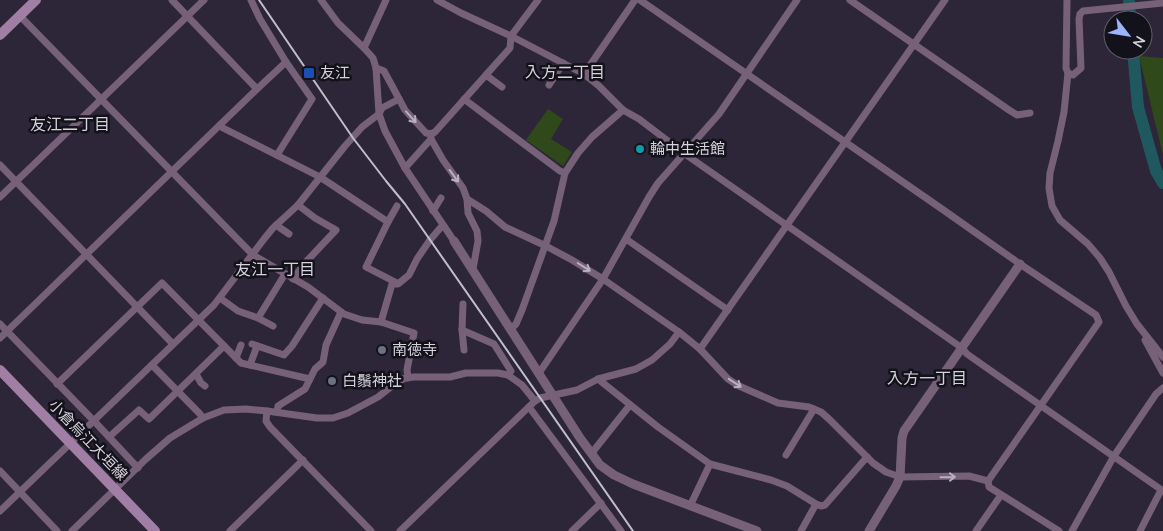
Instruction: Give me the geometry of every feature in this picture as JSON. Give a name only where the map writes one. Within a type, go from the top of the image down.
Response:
[{"type":"main road","points":[[1,32],[36,0]]},
{"type":"main road","name":"小倉烏江大垣線","points":[[0,370],[155,531]]},
{"type":"street","points":[[172,0],[257,89]]},
{"type":"street","points":[[0,197],[204,0]]},
{"type":"street","points":[[251,0],[260,19],[286,62],[312,99],[277,155]]},
{"type":"street","points":[[321,0],[338,23],[373,58],[376,68],[379,114],[384,131],[442,226],[473,269],[553,396],[600,465],[614,475],[633,484],[757,531]]},
{"type":"street","points":[[364,48],[386,0]]},
{"type":"street","points":[[405,168],[434,132],[510,48],[511,36],[538,0]]},
{"type":"street","points":[[584,74],[635,0]]},
{"type":"street","points":[[640,0],[1096,315],[1099,322],[988,481],[989,487],[1059,531]]},
{"type":"street","points":[[539,373],[603,279],[658,183],[719,114],[797,0]]},
{"type":"street","points":[[850,0],[1008,110],[1017,115],[1030,113]]},
{"type":"street","points":[[700,349],[945,0]]},
{"type":"street","points":[[1067,0],[1066,68],[1068,73],[1064,112],[1050,173],[1049,188],[1052,206],[1060,220],[1088,244],[1100,258],[1163,373]]},
{"type":"street","points":[[441,1],[584,74],[600,86],[623,110],[1162,490],[1140,531]]},
{"type":"street","points":[[1068,73],[1073,75],[1081,68],[1080,14],[1083,11],[1163,3]]},
{"type":"street","points":[[20,16],[253,255],[308,287],[342,312],[362,320],[381,322],[414,333],[407,370],[408,378]]},
{"type":"street","points":[[0,338],[286,62]]},
{"type":"street","points":[[549,85],[563,63]]},
{"type":"street","points":[[376,68],[384,71],[405,110],[431,137],[443,160],[463,188],[467,199],[468,213],[478,241],[473,269]]},
{"type":"street","points":[[486,74],[502,87]]},
{"type":"street","points":[[0,511],[214,305],[264,239],[298,205],[345,146],[358,134],[362,127],[379,114],[382,108],[399,98]]},
{"type":"street","points":[[464,99],[565,173]]},
{"type":"street","points":[[511,329],[516,324],[522,310],[546,246],[565,173],[578,153],[592,137],[623,110]]},
{"type":"street","points":[[220,125],[320,177],[388,222]]},
{"type":"street","points":[[0,165],[173,344]]},
{"type":"street","points":[[433,211],[441,198]]},
{"type":"street","points":[[467,199],[505,227],[546,246],[603,279],[679,332],[700,349],[728,379],[739,386],[778,403],[809,407],[821,412],[873,463],[886,472],[900,477],[969,476],[988,481]]},
{"type":"street","points":[[293,279],[304,264],[336,230],[315,218],[298,205]]},
{"type":"street","points":[[397,206],[366,267],[398,284]]},
{"type":"street","points":[[276,225],[289,234]]},
{"type":"street","points":[[381,322],[392,284],[398,284],[409,275],[417,259],[442,226]]},
{"type":"street","points":[[626,239],[728,310]]},
{"type":"street","points":[[869,531],[900,477],[904,431],[1020,264]]},
{"type":"street","points":[[258,318],[285,274]]},
{"type":"street","points":[[57,384],[162,283],[241,363],[310,379]]},
{"type":"street","points":[[220,298],[238,311],[273,326]]},
{"type":"street","points":[[250,365],[255,345],[284,355],[292,346],[323,298]]},
{"type":"street","points":[[463,304],[462,330],[464,350]]},
{"type":"street","points":[[277,412],[278,406],[305,389],[316,369],[323,362],[326,345],[342,312]]},
{"type":"street","points":[[0,324],[138,468]]},
{"type":"street","points":[[1137,324],[1163,357]]},
{"type":"street","points":[[462,330],[494,344],[510,371],[508,375]]},
{"type":"street","points":[[400,531],[535,401],[540,398],[577,390],[598,379],[636,369],[652,360],[670,344],[679,332]]},
{"type":"street","points":[[236,358],[242,345]]},
{"type":"street","points":[[110,437],[138,410],[149,419],[224,346]]},
{"type":"street","points":[[152,365],[203,418]]},
{"type":"street","points":[[72,531],[170,438],[203,418],[224,410],[246,409],[318,418],[333,418],[348,413],[378,397],[405,378],[450,377],[466,373],[498,373],[508,375],[522,385],[535,401]]},
{"type":"street","points":[[196,374],[205,386]]},
{"type":"street","points":[[598,379],[658,427],[710,464],[787,486],[821,506],[825,505],[867,457]]},
{"type":"street","points":[[1072,531],[1114,456],[1156,394],[1163,388]]},
{"type":"street","points":[[591,454],[630,405]]},
{"type":"street","points":[[529,407],[621,531]]},
{"type":"street","points":[[786,455],[814,409]]},
{"type":"street","points":[[267,411],[266,421],[270,427],[371,531]]},
{"type":"street","points":[[230,531],[303,460]]},
{"type":"street","points":[[690,506],[710,464]]},
{"type":"street","points":[[0,471],[57,531]]},
{"type":"street","points":[[976,531],[1001,495]]},
{"type":"street","points":[[572,531],[601,503]]},
{"type":"street","points":[[801,531],[816,504]]},
{"type":"green space","points":[[1153,57],[1163,58],[1163,155],[1140,60],[1153,60]]},
{"type":"green space","points":[[548,109],[563,119],[551,139],[572,152],[563,166],[526,140]]},
{"type":"waterway","points":[[1129,0],[1130,10]]},
{"type":"waterway","points":[[1134,60],[1138,107],[1156,171],[1163,183]]},
{"type":"railway","points":[[259,0],[353,138],[405,204],[633,531]]},
{"type":"place","name":"友江","points":[[309,73]]},
{"type":"place","name":"輪中生活館","points":[[640,149]]},
{"type":"place","name":"南徳寺","points":[[382,350]]},
{"type":"place","name":"白鬚神社","points":[[332,381]]},
{"type":"district","name":"入方二丁目","points":[[565,73]]},
{"type":"district","name":"友江二丁目","points":[[70,125]]},
{"type":"district","name":"友江一丁目","points":[[275,270]]},
{"type":"district","name":"入方一丁目","points":[[927,379]]}]
